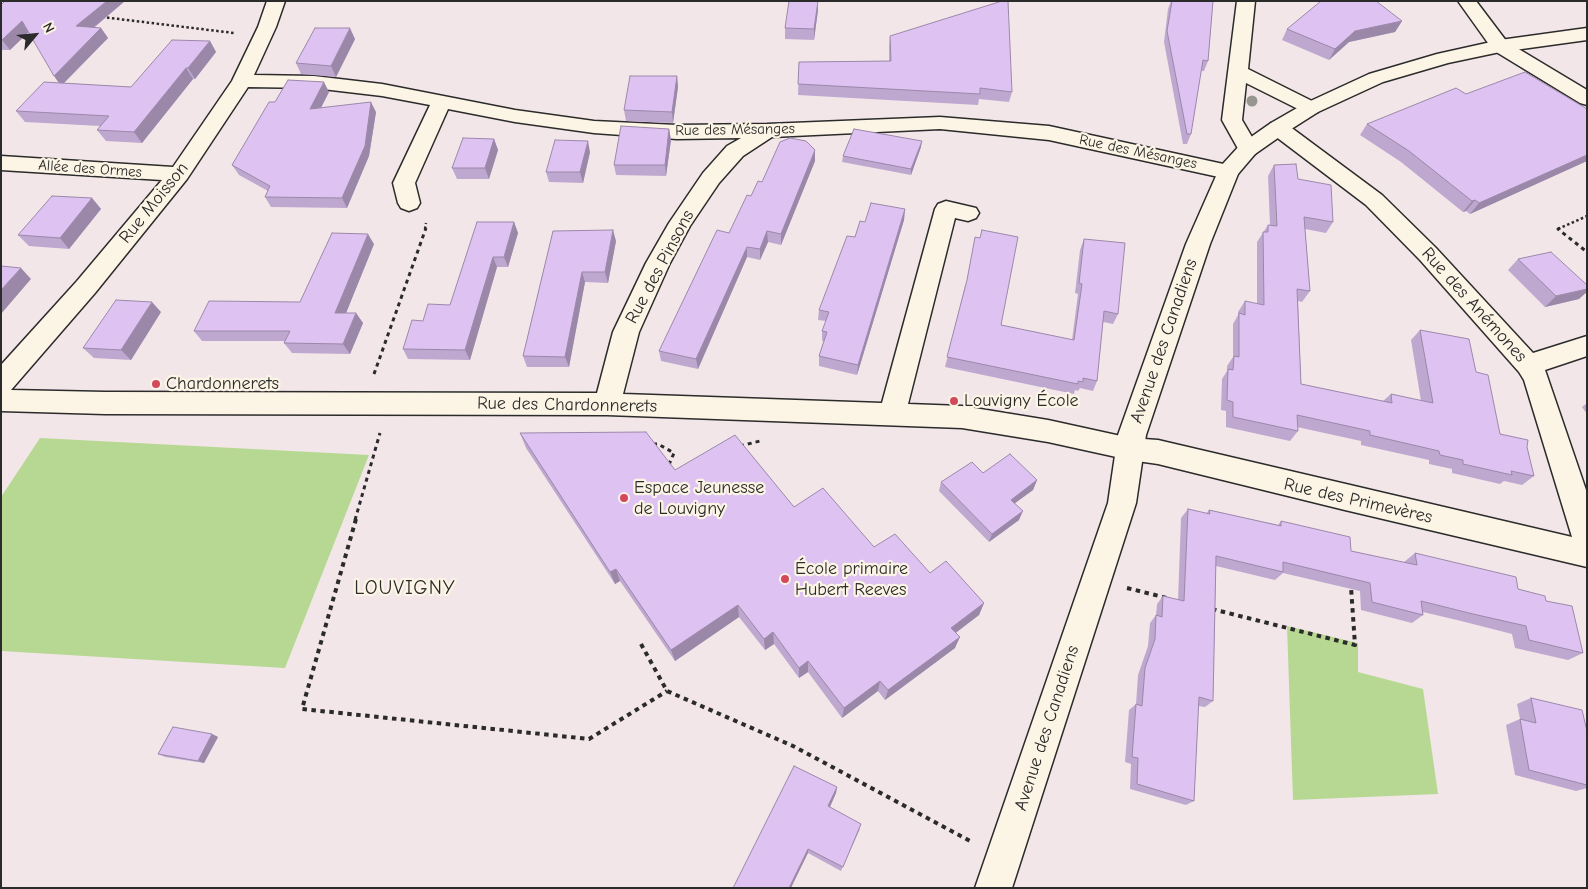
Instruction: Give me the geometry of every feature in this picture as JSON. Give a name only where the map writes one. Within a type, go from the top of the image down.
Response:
[{"type":"street","name":"Rue Moisson","points":[[1,384],[86,287],[179,174],[242,81],[276,1]]},
{"type":"street","points":[[1246,1],[1232,120],[1248,149]]},
{"type":"street","points":[[1467,1],[1500,46],[1587,99]]},
{"type":"street","name":"Avenue des Canadiens","points":[[998,874],[1122,503],[1132,435],[1198,244],[1228,172],[1248,149],[1278,128],[1311,108],[1376,78],[1444,58],[1500,46],[1587,34]]},
{"type":"street","points":[[1239,72],[1311,108]]},
{"type":"street","name":"Rue des Mésanges","points":[[242,81],[314,82],[382,90],[515,116],[594,127],[677,132],[768,131],[940,123],[1049,133],[1228,172]]},
{"type":"street","points":[[409,203],[404,183],[441,102]]},
{"type":"street","name":"Rue des Anémones","points":[[1278,128],[1374,200],[1428,254],[1528,366],[1536,377],[1587,539]]},
{"type":"street","name":"Rue des Pinsons","points":[[607,404],[626,332],[658,263],[680,223],[711,178],[735,151],[768,131]]},
{"type":"street","name":"Allée des Ormes","points":[[1,163],[179,174]]},
{"type":"street","points":[[892,414],[946,209],[968,214]]},
{"type":"street","points":[[1528,366],[1587,346]]},
{"type":"street","name":"Rue des Chardonnerets","points":[[1,400],[105,403],[607,404],[892,414],[962,417],[1048,430],[1130,448]]},
{"type":"street","name":"Rue des Primevères","points":[[1130,448],[1158,452],[1587,554]]},
{"type":"path","points":[[97,17],[262,36]]},
{"type":"path","points":[[373,378],[427,224],[409,203]]},
{"type":"path","points":[[1587,216],[1558,230],[1587,252]]},
{"type":"path","points":[[381,428],[302,709],[589,739],[667,691]]},
{"type":"path","points":[[736,443],[736,446],[763,440]]},
{"type":"path","points":[[649,444],[658,444],[674,453],[665,474],[674,470]]},
{"type":"path","points":[[1204,607],[1355,645],[1350,577]]},
{"type":"path","points":[[1124,587],[1176,600]]},
{"type":"path","points":[[641,644],[667,691],[793,746],[998,874]]},
{"type":"green space","points":[[40,438],[369,455],[285,668],[1,651],[1,497]]},
{"type":"green space","points":[[1287,626],[1358,643],[1358,672],[1423,689],[1438,794],[1293,800]]},
{"type":"building","points":[[5,1],[107,1],[76,26],[101,28],[54,76],[22,21],[1,40],[1,5]]},
{"type":"building","points":[[789,1],[818,1],[814,29],[785,28]]},
{"type":"building","points":[[1002,1],[1008,1],[1012,92],[980,88],[980,94],[798,84],[799,62],[891,61],[890,36]]},
{"type":"building","points":[[1172,1],[1213,1],[1208,61],[1203,60],[1191,134],[1187,134],[1167,31]]},
{"type":"building","points":[[1321,1],[1376,1],[1402,21],[1355,31],[1335,49],[1287,29]]},
{"type":"building","points":[[315,28],[350,28],[331,66],[296,63]]},
{"type":"building","points":[[172,40],[210,41],[134,132],[97,130],[109,116],[16,111],[44,82],[131,87]]},
{"type":"building","points":[[1525,72],[1587,109],[1587,155],[1479,203],[1475,200],[1472,201],[1409,151],[1367,124],[1456,88],[1466,94]]},
{"type":"building","points":[[630,76],[677,76],[672,112],[624,110]]},
{"type":"building","points":[[288,80],[324,82],[310,109],[371,102],[365,146],[342,198],[265,197],[270,186],[232,165],[269,102],[275,102]]},
{"type":"building","points":[[621,126],[669,129],[665,165],[614,165]]},
{"type":"building","points":[[854,129],[922,141],[911,169],[843,156]]},
{"type":"building","points":[[463,138],[494,139],[485,168],[452,168]]},
{"type":"building","points":[[790,138],[806,141],[815,150],[781,234],[767,231],[760,249],[747,247],[696,359],[659,351],[717,230],[729,233],[747,195],[751,196],[758,181],[762,182],[780,142]]},
{"type":"building","points":[[555,140],[588,141],[580,172],[546,172]]},
{"type":"building","points":[[1296,164],[1298,179],[1331,185],[1333,222],[1304,217],[1310,291],[1297,289],[1301,384],[1392,403],[1391,394],[1433,403],[1420,330],[1469,339],[1476,372],[1488,375],[1500,434],[1528,440],[1527,447],[1534,476],[1511,471],[1512,475],[1463,464],[1463,460],[1440,455],[1439,451],[1370,435],[1370,431],[1297,415],[1298,431],[1233,417],[1233,402],[1227,400],[1228,369],[1233,370],[1234,356],[1239,357],[1239,313],[1245,315],[1245,301],[1264,305],[1263,232],[1268,232],[1268,225],[1277,226],[1274,165]]},
{"type":"building","points":[[52,196],[92,198],[60,238],[18,235]]},
{"type":"building","points":[[871,203],[905,209],[858,365],[819,356],[827,332],[822,331],[829,312],[819,310],[847,236],[855,237],[860,221],[865,222]]},
{"type":"building","points":[[477,222],[514,222],[504,257],[493,257],[465,350],[403,349],[412,320],[423,321],[428,304],[450,305]]},
{"type":"building","points":[[613,230],[605,272],[582,272],[565,357],[523,356],[553,231]]},
{"type":"building","points":[[982,230],[1018,237],[1001,325],[1074,340],[1082,284],[1079,283],[1084,239],[1125,243],[1118,314],[1104,311],[1097,381],[1083,378],[1083,382],[1078,381],[1078,384],[947,357],[967,280],[975,237],[980,238]]},
{"type":"building","points":[[332,233],[368,234],[335,313],[356,313],[343,344],[284,343],[290,331],[194,331],[209,301],[300,302]]},
{"type":"building","points":[[1551,252],[1587,285],[1587,289],[1556,296],[1518,259]]},
{"type":"building","points":[[1,266],[21,268],[1,290]]},
{"type":"building","points":[[116,300],[152,302],[121,350],[83,348]]},
{"type":"building","points":[[646,432],[675,470],[735,435],[794,507],[823,488],[874,547],[895,534],[930,573],[946,561],[984,603],[951,628],[960,637],[888,690],[880,681],[844,708],[808,661],[799,668],[773,632],[764,639],[738,605],[671,650],[616,569],[610,572],[520,433]]},
{"type":"building","points":[[1010,454],[1037,480],[1011,500],[1023,511],[992,534],[941,482],[972,462],[983,473]]},
{"type":"building","points":[[1188,509],[1210,514],[1209,510],[1281,526],[1281,521],[1350,537],[1351,551],[1417,565],[1415,553],[1516,577],[1518,589],[1545,596],[1546,601],[1572,606],[1583,653],[1529,640],[1526,626],[1421,601],[1423,615],[1372,602],[1370,583],[1283,562],[1283,572],[1216,556],[1213,701],[1199,697],[1194,801],[1137,784],[1138,758],[1132,757],[1136,704],[1142,706],[1145,668],[1155,639],[1156,615],[1162,617],[1163,596],[1184,601]]},
{"type":"building","points":[[1531,698],[1582,710],[1587,731],[1587,785],[1529,770],[1520,719],[1536,723]]},
{"type":"building","points":[[173,727],[212,734],[198,761],[158,754]]},
{"type":"building","points":[[794,766],[837,787],[828,806],[861,824],[843,867],[808,849],[789,888],[733,888]]},
{"type":"place","name":"Chardonnerets","points":[[156,384]]},
{"type":"place","name":"Louvigny École","points":[[954,401]]},
{"type":"place","name":"Espace Jeunesse de Louvigny","points":[[624,498]]},
{"type":"place","name":"École primaire Hubert Reeves","points":[[785,579]]},
{"type":"district","name":"LOUVIGNY","points":[[405,588]]}]
